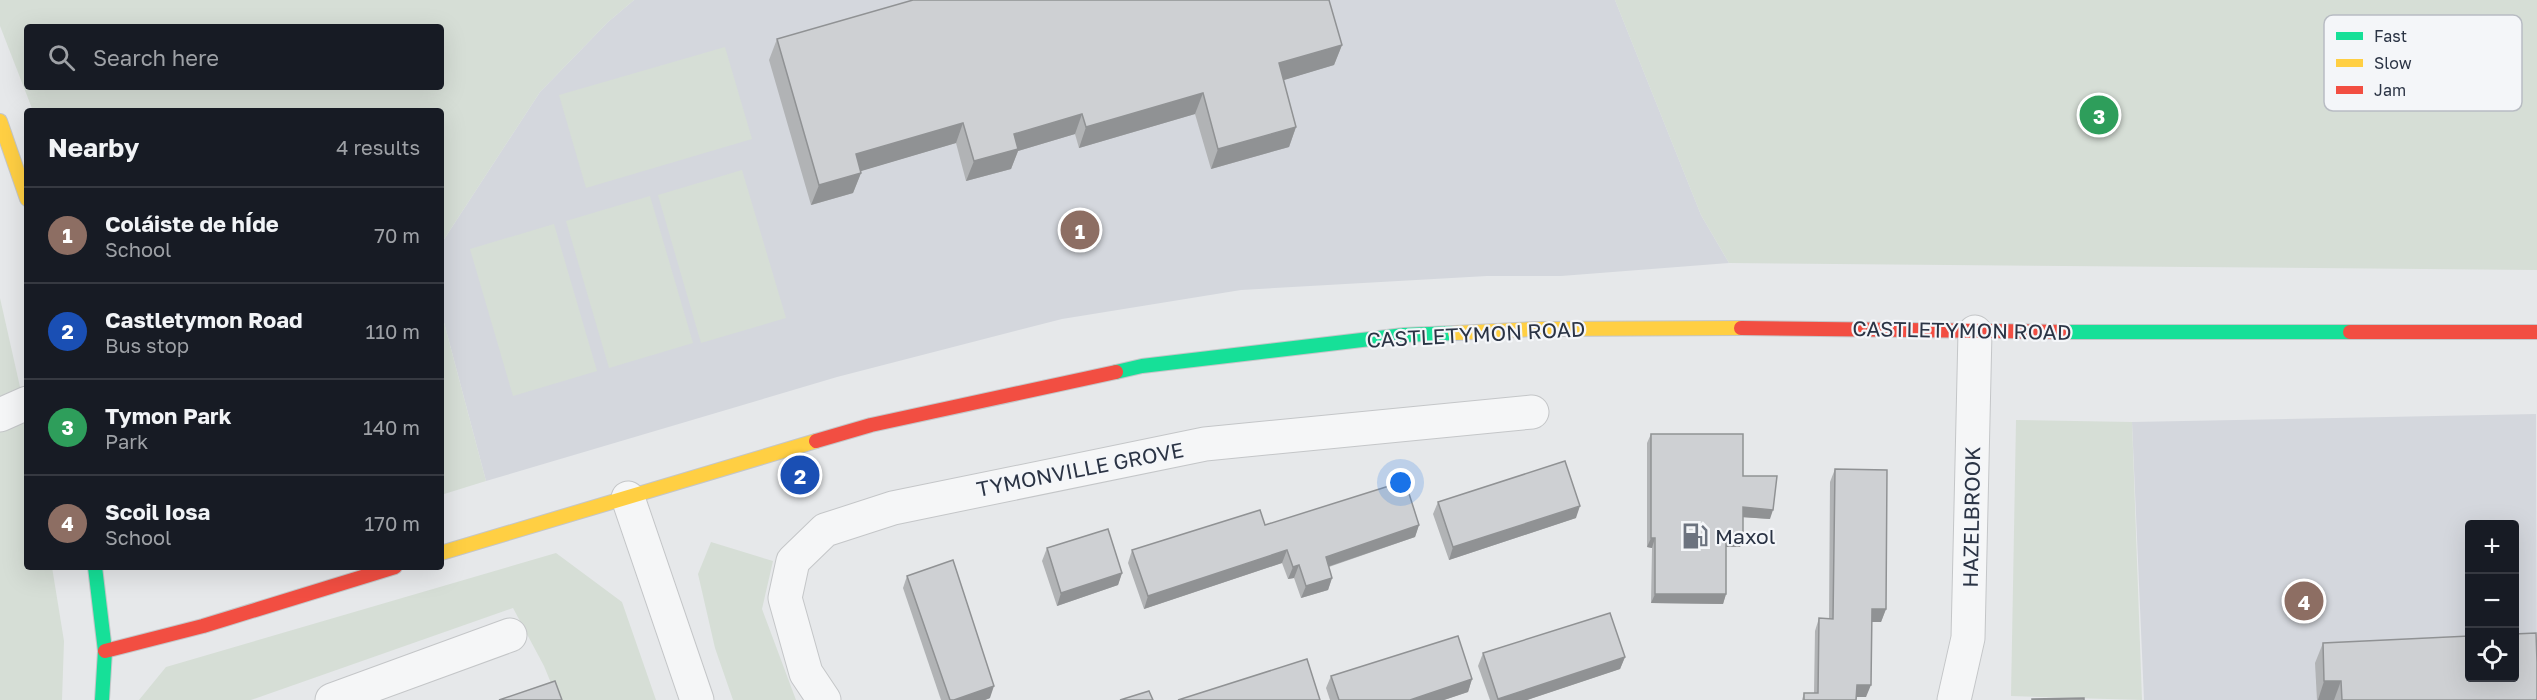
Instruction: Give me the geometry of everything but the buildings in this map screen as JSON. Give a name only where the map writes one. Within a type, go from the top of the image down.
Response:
[{"type":"street","points":[[0,121],[24,190]]},
{"type":"street","name":"CASTLETYMON ROAD","points":[[444,552],[871,425],[1142,366],[1314,344],[1404,335],[1536,329],[2537,332]]},
{"type":"street","name":"HAZELBROOK","points":[[1954,700],[1968,638],[1975,332]]},
{"type":"street","points":[[0,415],[24,405]]},
{"type":"street","name":"TYMONVILLE GROVE","points":[[824,700],[806,673],[785,598],[793,561],[825,530],[893,508],[1205,444],[1532,412]]},
{"type":"street","points":[[628,498],[697,700]]},
{"type":"street","points":[[94,570],[105,651],[102,700]]},
{"type":"street","points":[[105,651],[203,626],[384,570]]},
{"type":"street","points":[[332,700],[510,635]]},
{"type":"shaded area","points":[[0,0],[634,0],[608,22],[540,92],[444,239],[444,108],[32,108],[25,90],[444,90],[444,24],[24,24],[24,88],[0,26]]},
{"type":"shaded area","points":[[634,0],[1615,0],[1701,215],[1729,263],[1561,276],[1487,276],[1241,290],[1062,319],[837,377],[486,481],[444,322],[444,239],[540,92],[608,22]]},
{"type":"shaded area","points":[[1615,0],[2537,0],[2537,270],[1729,263],[1701,215]]},
{"type":"shaded area","points":[[725,47],[752,139],[586,188],[559,95]]},
{"type":"shaded area","points":[[742,170],[786,318],[701,343],[658,195]]},
{"type":"shaded area","points":[[650,196],[693,343],[609,368],[566,221]]},
{"type":"shaded area","points":[[554,224],[597,371],[513,396],[470,249]]},
{"type":"shaded area","points":[[0,298],[24,405],[24,570],[52,570],[64,641],[62,700],[0,700]]},
{"type":"shaded area","points":[[444,322],[486,481],[444,494]]},
{"type":"shaded area","points":[[2536,414],[2537,700],[2144,700],[2132,422]]},
{"type":"shaded area","points":[[2016,420],[2132,422],[2142,700],[2011,696]]},
{"type":"shaded area","points":[[711,542],[773,561],[762,609],[796,700],[733,700],[715,648],[698,574]]},
{"type":"shaded area","points":[[556,553],[622,602],[656,700],[558,700],[544,666],[513,608],[251,700],[139,700],[166,667]]},
{"type":"traffic: fast","points":[[2065,332],[2350,332]]},
{"type":"traffic: fast","points":[[1116,372],[1142,366],[1404,335],[1455,333]]},
{"type":"traffic: fast","points":[[95,570],[105,651],[102,700]]},
{"type":"traffic: slow","points":[[0,121],[24,190]]},
{"type":"traffic: slow","points":[[1455,333],[1536,329],[1741,328]]},
{"type":"traffic: slow","points":[[444,552],[816,441]]},
{"type":"traffic: jam","points":[[1741,328],[2065,332]]},
{"type":"traffic: jam","points":[[2350,332],[2537,332]]},
{"type":"traffic: jam","points":[[816,441],[871,425],[1116,372]]},
{"type":"traffic: jam","points":[[105,651],[203,626],[385,570]]},
{"type":"place","name":"Tymon Park","points":[[2099,115]]},
{"type":"place","name":"Coláiste de hÍde","points":[[1080,230]]},
{"type":"place","name":"Castletymon Road","points":[[800,475]]},
{"type":"place","name":"Maxol","points":[[1695,536]]},
{"type":"place","name":"Scoil Iosa","points":[[2304,601]]}]
